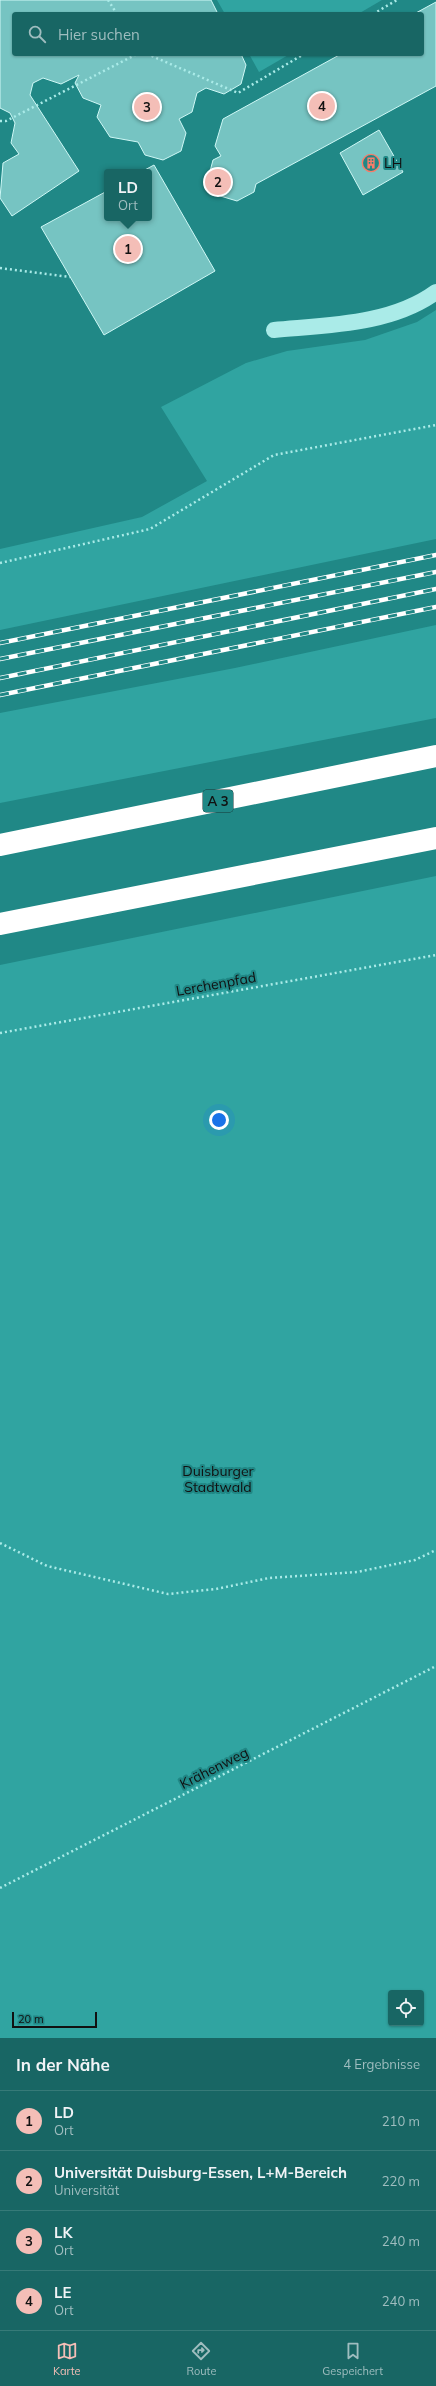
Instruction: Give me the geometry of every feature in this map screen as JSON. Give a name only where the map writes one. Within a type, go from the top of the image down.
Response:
[{"type":"highway","name":"A 3","points":[[0,845],[436,756]]},
{"type":"highway","points":[[0,924],[436,838]]},
{"type":"lane","points":[[274,330],[366,322],[424,301],[436,292]]},
{"type":"path","points":[[108,0],[116,12]]},
{"type":"path","points":[[376,12],[397,0]]},
{"type":"path","points":[[0,121],[6,122],[133,56]]},
{"type":"path","points":[[152,56],[238,93],[301,56]]},
{"type":"path","points":[[0,268],[70,277]]},
{"type":"path","points":[[0,562],[150,529],[274,455],[436,425]]},
{"type":"path","name":"Lerchenpfad","points":[[0,1033],[436,955]]},
{"type":"path","points":[[0,1543],[47,1566],[168,1594],[216,1589],[269,1578],[357,1572],[415,1560],[436,1550]]},
{"type":"path","name":"Krähenweg","points":[[0,1888],[436,1666]]},
{"type":"green space","points":[[217,0],[382,0],[361,12],[224,12]]},
{"type":"green space","points":[[250,56],[287,56],[259,72]]},
{"type":"green space","points":[[436,310],[436,539],[0,630],[0,549],[142,517],[207,481],[161,407],[246,363],[287,351],[365,340],[417,322]]},
{"type":"green space","points":[[436,625],[436,718],[0,803],[0,713],[235,668]]},
{"type":"green space","name":"Duisburger Stadtwald","points":[[436,876],[436,2038],[0,2038],[0,965]]},
{"type":"building","points":[[0,0],[211,0],[217,12],[12,12],[12,56],[242,56],[246,65],[241,84],[224,94],[206,88],[197,93],[192,112],[179,119],[186,133],[181,151],[163,160],[145,155],[138,142],[110,137],[97,117],[101,105],[83,98],[75,83],[79,75],[61,84],[43,78],[33,83],[30,95],[79,171],[12,216],[0,198],[3,163],[19,154],[11,143],[15,123],[10,113],[0,108]]},
{"type":"building","points":[[436,2],[436,86],[256,184],[254,192],[237,201],[217,195],[208,179],[213,160],[221,156],[215,146],[223,119],[337,56],[424,56],[424,12],[418,12]]},
{"type":"building","name":"LH","points":[[379,130],[403,172],[363,195],[340,153]]},
{"type":"building","points":[[154,165],[215,271],[104,335],[41,227],[104,193],[104,221],[152,221],[152,169],[147,169]]},
{"type":"railway","points":[[0,643],[436,555]]},
{"type":"railway","points":[[0,659],[436,572]]},
{"type":"railway","points":[[0,678],[436,589]]},
{"type":"railway","points":[[0,695],[436,607]]},
{"type":"place","name":"LE","points":[[322,106]]},
{"type":"place","name":"LK","points":[[147,107]]},
{"type":"place","name":"LH","points":[[371,163]]},
{"type":"place","name":"Universität Duisburg-Essen, L+M-Bereich","points":[[218,182]]},
{"type":"place","name":"LD","points":[[128,249]]}]
